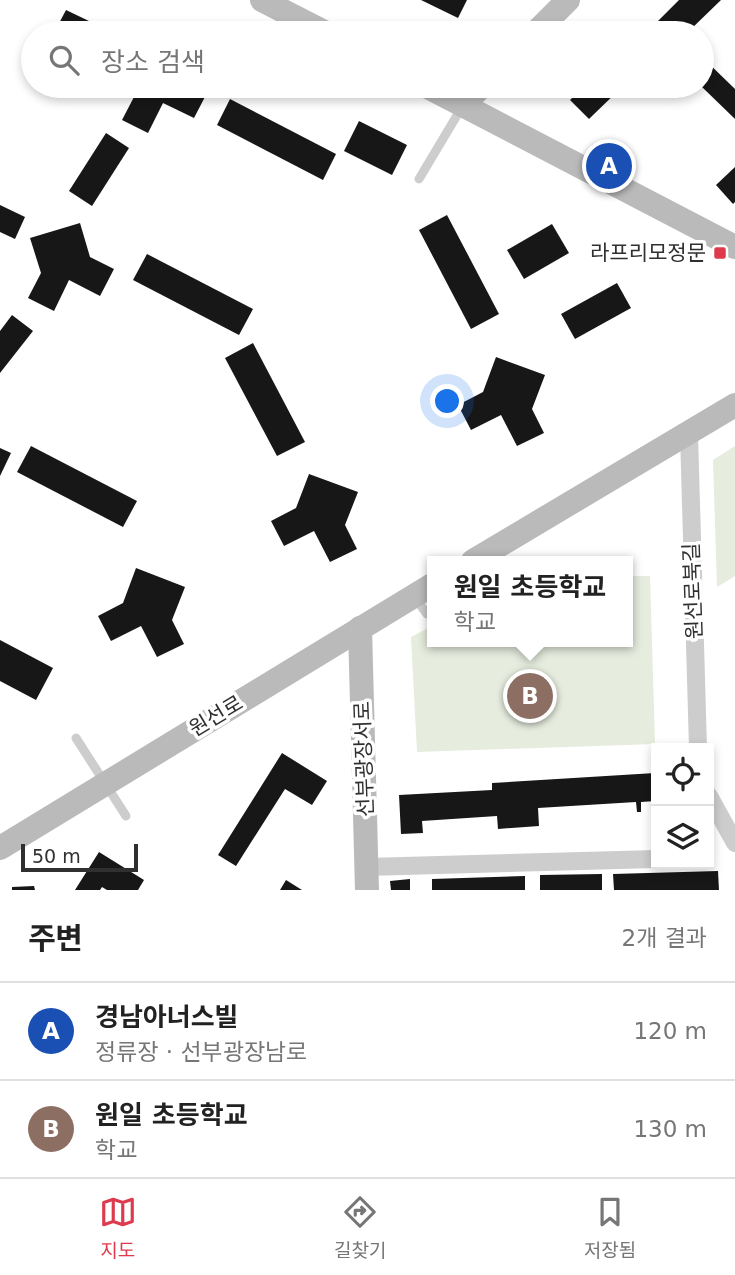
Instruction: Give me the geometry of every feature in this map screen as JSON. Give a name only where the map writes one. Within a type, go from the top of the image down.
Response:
[{"type":"street","points":[[262,0],[303,21]]},
{"type":"street","points":[[547,21],[568,0]]},
{"type":"street","points":[[449,98],[735,247]]},
{"type":"street","points":[[463,105],[470,98]]},
{"type":"street","points":[[481,556],[735,405]]},
{"type":"street","name":"원선로북길","points":[[689,433],[698,743]]},
{"type":"street","name":"원선로","points":[[0,848],[360,628],[424,599]]},
{"type":"street","name":"선부광장서로","points":[[360,628],[367,879]]},
{"type":"street","points":[[714,805],[735,843]]},
{"type":"street","points":[[367,879],[651,859]]},
{"type":"lane","points":[[419,179],[463,105]]},
{"type":"lane","points":[[76,737],[126,816]]},
{"type":"shaded area","points":[[735,446],[735,576],[717,587],[713,460]]},
{"type":"shaded area","points":[[633,576],[650,576],[655,743],[417,752],[411,637],[427,629],[427,647],[633,647]]},
{"type":"building","points":[[421,0],[467,0],[458,18]]},
{"type":"building","points":[[679,0],[721,0],[699,21],[658,21]]},
{"type":"building","points":[[66,10],[89,21],[60,21]]},
{"type":"building","points":[[714,69],[735,89],[735,119],[713,98]]},
{"type":"building","points":[[133,98],[204,98],[194,118],[163,103],[148,133],[122,120]]},
{"type":"building","points":[[572,98],[611,98],[589,119],[570,100]]},
{"type":"building","points":[[230,99],[336,154],[323,180],[217,125]]},
{"type":"building","points":[[359,121],[407,145],[392,175],[344,151]]},
{"type":"building","points":[[106,133],[129,148],[92,206],[69,191]]},
{"type":"building","points":[[735,167],[735,202],[733,204],[716,185]]},
{"type":"building","points":[[0,205],[25,217],[15,239],[0,232]]},
{"type":"building","points":[[447,215],[499,314],[471,329],[419,230]]},
{"type":"building","points":[[80,223],[90,257],[114,269],[100,296],[69,280],[54,311],[28,298],[41,273],[30,238]]},
{"type":"building","points":[[552,224],[569,253],[524,279],[507,250]]},
{"type":"building","points":[[147,254],[253,309],[239,335],[133,280]]},
{"type":"building","points":[[617,283],[631,308],[575,339],[561,314]]},
{"type":"building","points":[[12,315],[33,331],[0,373],[0,331]]},
{"type":"building","points":[[253,343],[305,442],[277,456],[225,358]]},
{"type":"building","points":[[496,357],[545,375],[532,409],[544,433],[517,446],[501,415],[471,430],[458,405],[483,392]]},
{"type":"building","points":[[31,446],[137,501],[123,527],[17,472]]},
{"type":"building","points":[[0,448],[11,453],[0,476]]},
{"type":"building","points":[[309,474],[358,492],[345,525],[357,549],[330,562],[314,531],[284,546],[271,521],[296,508]]},
{"type":"building","points":[[136,568],[185,587],[172,620],[184,644],[157,657],[141,626],[111,641],[98,616],[123,603]]},
{"type":"building","points":[[0,640],[53,668],[36,700],[0,681]]},
{"type":"building","points":[[282,753],[327,781],[312,805],[285,789],[236,866],[218,855]]},
{"type":"building","points":[[651,773],[651,801],[641,802],[641,812],[637,812],[636,802],[538,808],[539,826],[498,829],[497,816],[422,821],[423,833],[401,834],[399,795],[492,790],[492,783]]},
{"type":"building","points":[[99,852],[144,880],[138,890],[107,890],[102,887],[100,890],[75,890]]},
{"type":"building","points":[[718,871],[719,890],[614,890],[613,874]]},
{"type":"building","points":[[602,874],[602,890],[540,890],[540,875]]},
{"type":"building","points":[[525,876],[525,890],[432,890],[432,879]]},
{"type":"building","points":[[410,879],[410,890],[391,890],[390,881]]},
{"type":"building","points":[[286,880],[302,890],[280,890]]},
{"type":"building","points":[[34,886],[35,890],[12,890],[12,887]]},
{"type":"place","name":"경남아너스빌","points":[[609,166]]},
{"type":"place","name":"라프리모정문","points":[[720,253]]},
{"type":"place","name":"원일 초등학교","points":[[530,696]]}]
